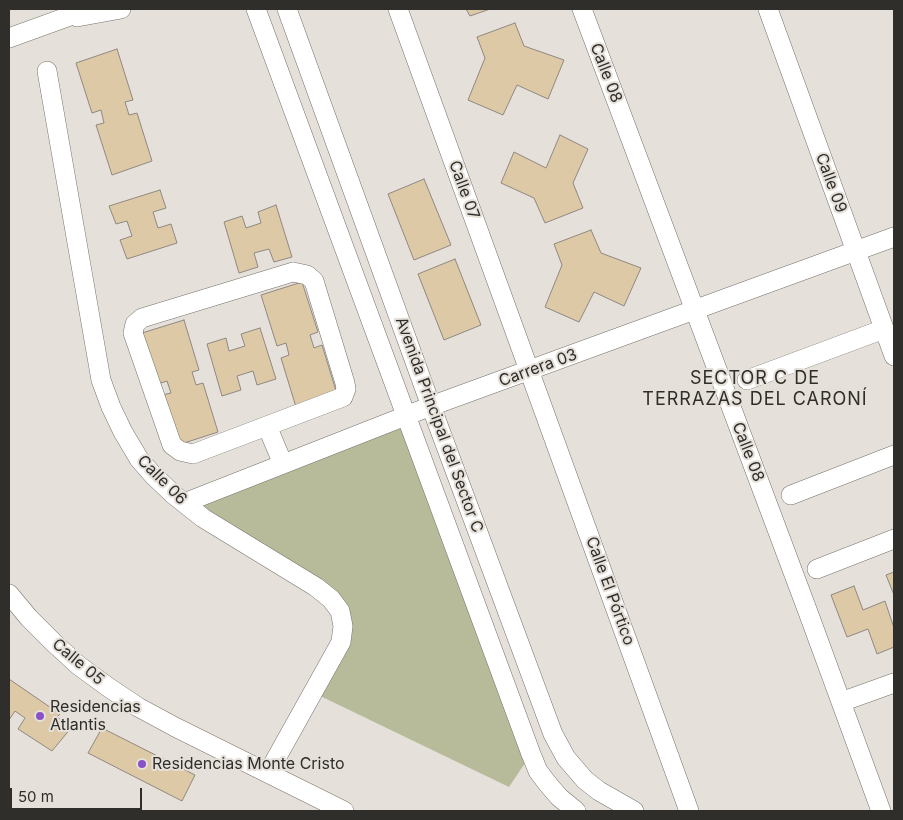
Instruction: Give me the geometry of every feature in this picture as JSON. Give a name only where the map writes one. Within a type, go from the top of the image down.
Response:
[{"type":"street","points":[[9,38],[89,9]]},
{"type":"street","points":[[58,20],[121,9]]},
{"type":"street","name":"Avenida Principal del Sector C","points":[[256,9],[531,754],[538,771],[547,783],[559,797],[576,811]]},
{"type":"street","name":"Avenida Principal del Sector C","points":[[287,9],[431,406],[560,748],[585,780],[599,791],[634,811]]},
{"type":"street","name":"Calle 07","points":[[398,9],[530,371]]},
{"type":"street","name":"Calle 08","points":[[582,9],[881,811]]},
{"type":"street","name":"Calle 09","points":[[768,9],[894,356]]},
{"type":"street","name":"Calle 06","points":[[47,71],[101,380],[110,407],[123,432],[139,458],[153,475],[184,504],[244,544],[316,587],[331,599],[340,611],[343,626],[341,642],[268,773]]},
{"type":"street","name":"Carrera 03","points":[[184,504],[431,406],[894,237]]},
{"type":"street","points":[[293,272],[307,275],[314,281],[346,390],[344,397],[267,426],[193,454],[186,453],[172,446],[133,333],[135,324],[142,318],[293,272]]},
{"type":"street","points":[[746,380],[884,329]]},
{"type":"street","name":"Calle El Pórtico","points":[[530,371],[689,811]]},
{"type":"street","points":[[267,426],[283,464]]},
{"type":"street","points":[[791,496],[894,456]]},
{"type":"street","points":[[817,569],[894,539]]},
{"type":"street","name":"Calle 05","points":[[9,594],[29,618],[78,665],[138,707],[344,811]]},
{"type":"street","points":[[841,702],[894,683]]},
{"type":"green space","points":[[406,416],[531,754],[509,787],[314,693],[334,658],[340,611],[184,503]]},
{"type":"building","points":[[466,9],[490,9],[470,16]]},
{"type":"building","points":[[515,23],[524,46],[564,60],[548,99],[517,85],[503,115],[468,100],[485,58],[477,37]]},
{"type":"building","points":[[117,49],[133,100],[125,102],[129,115],[137,113],[152,161],[112,175],[96,125],[104,123],[101,110],[92,113],[76,63]]},
{"type":"building","points":[[560,135],[588,149],[573,183],[583,208],[545,223],[534,198],[501,183],[514,152],[546,168]]},
{"type":"building","points":[[424,179],[451,245],[414,260],[388,194]]},
{"type":"building","points":[[160,190],[166,208],[153,212],[158,228],[171,224],[177,243],[127,259],[120,240],[132,236],[127,221],[116,224],[109,206]]},
{"type":"building","points":[[276,205],[292,257],[274,262],[269,249],[254,253],[258,267],[239,273],[224,222],[242,216],[246,228],[261,223],[258,212]]},
{"type":"building","points":[[591,230],[601,253],[641,268],[624,306],[594,292],[579,322],[545,307],[562,265],[554,244]]},
{"type":"building","points":[[455,259],[481,325],[444,340],[418,274]]},
{"type":"building","points":[[302,282],[318,332],[310,335],[314,348],[322,345],[337,394],[296,407],[281,358],[289,355],[286,343],[277,346],[261,295]]},
{"type":"building","points":[[184,320],[199,370],[192,372],[196,385],[203,383],[218,432],[178,445],[162,395],[171,393],[167,381],[158,384],[142,333]]},
{"type":"building","points":[[260,328],[276,379],[257,385],[253,371],[237,376],[241,390],[222,396],[207,344],[226,338],[229,351],[245,346],[241,334]]},
{"type":"building","points":[[894,572],[894,595],[886,575]]},
{"type":"building","points":[[854,586],[863,610],[885,601],[894,628],[894,647],[877,654],[868,629],[847,637],[831,595]]},
{"type":"building","name":"Residencias Atlantis","points":[[9,679],[60,714],[57,717],[71,728],[52,751],[18,729],[25,718],[15,711],[9,720]]},
{"type":"building","name":"Residencias Monte Cristo","points":[[102,728],[195,775],[182,801],[88,753]]},
{"type":"place","name":"Residencias Atlantis","points":[[40,716]]},
{"type":"place","name":"Residencias Monte Cristo","points":[[142,764]]},
{"type":"district","name":"SECTOR C DE TERRAZAS DEL CARONÍ","points":[[755,389]]}]
